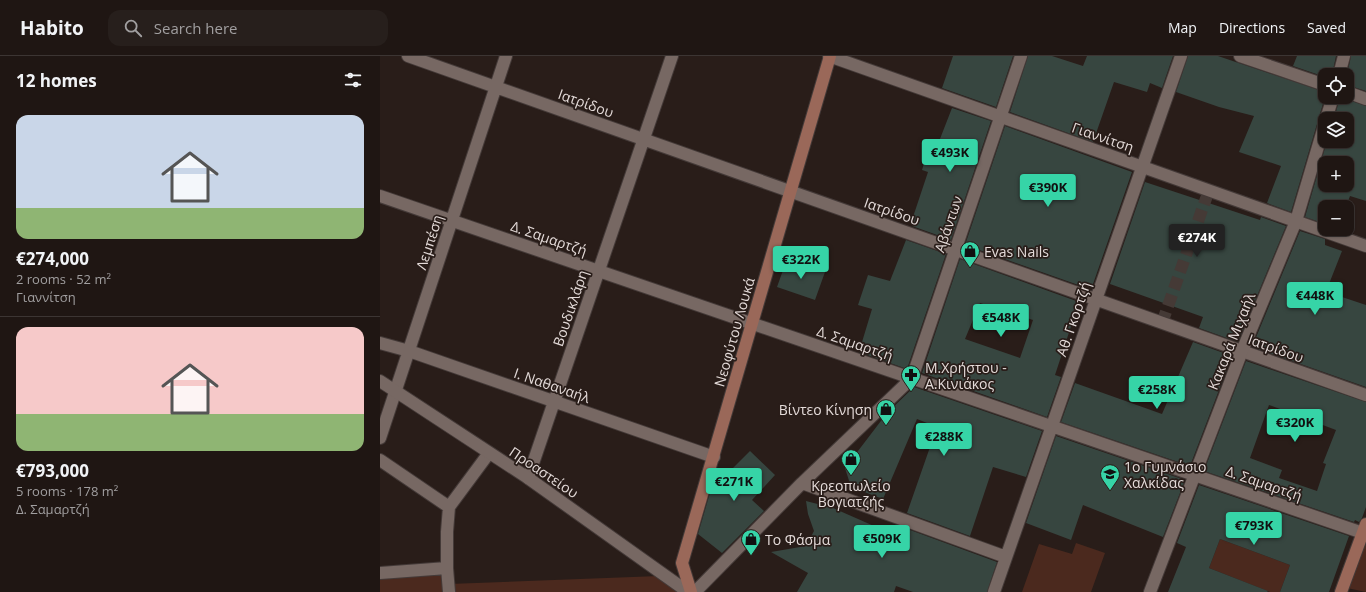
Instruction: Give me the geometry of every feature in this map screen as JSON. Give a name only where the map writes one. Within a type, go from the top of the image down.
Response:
[{"type":"main road","name":"Νεοφύτου Λουκά","points":[[691,592],[682,563],[830,56]]},
{"type":"main road","points":[[1342,592],[1365,530]]},
{"type":"street","name":"Ιατρίδου","points":[[408,56],[1366,395]]},
{"type":"street","name":"Λεμπέση","points":[[380,438],[506,56]]},
{"type":"street","name":"Βουδικλάρη","points":[[528,478],[672,56]]},
{"type":"street","name":"Γιαννίτση","points":[[830,56],[1366,246]]},
{"type":"street","name":"Αβάντων","points":[[912,378],[1021,56]]},
{"type":"street","name":"Αθ. Γκορτζή","points":[[994,592],[1180,56]]},
{"type":"street","points":[[1240,56],[1318,83]]},
{"type":"street","points":[[1341,68],[1344,56]]},
{"type":"street","points":[[1354,94],[1366,98]]},
{"type":"street","name":"Κακαρά Μιχαήλ","points":[[1150,592],[1242,351],[1296,221],[1318,147]]},
{"type":"street","name":"Δ. Σαμαρτζή","points":[[380,196],[1194,475],[1365,530]]},
{"type":"street","name":"Ι. Ναθαναήλ","points":[[380,343],[409,351],[714,457]]},
{"type":"street","points":[[695,592],[802,484],[912,378]]},
{"type":"street","name":"Προαστείου","points":[[380,381],[528,478],[688,592]]},
{"type":"street","points":[[449,592],[447,532],[449,507],[489,453]]},
{"type":"street","points":[[380,460],[449,507]]},
{"type":"street","points":[[802,484],[1006,558]]},
{"type":"street","points":[[380,573],[447,568]]},
{"type":"shaded area","points":[[1366,536],[1366,592],[1347,588]]},
{"type":"shaded area","points":[[1220,539],[1290,565],[1280,592],[1270,592],[1209,568]]},
{"type":"shaded area","points":[[1076,543],[1105,553],[1091,592],[1022,592],[1039,544],[1072,554]]},
{"type":"shaded area","points":[[447,568],[449,584],[659,576],[688,592],[380,592],[380,573]]},
{"type":"building","points":[[953,56],[1013,56],[996,107],[942,88]]},
{"type":"building","points":[[1028,56],[1052,56],[1083,66],[1087,56],[1173,56],[1162,88],[1150,83],[1147,92],[1114,82],[1093,142],[1010,112]]},
{"type":"building","points":[[1188,56],[1218,56],[1318,90],[1318,104],[1323,104],[1321,112],[1318,112],[1318,121],[1291,212],[1267,203],[1281,166],[1239,152],[1254,116],[1219,107],[1176,92]]},
{"type":"building","points":[[1297,56],[1336,56],[1333,68],[1318,68],[1318,75],[1293,66]]},
{"type":"building","points":[[1351,56],[1366,56],[1366,91],[1354,87],[1354,68],[1348,68]]},
{"type":"building","points":[[1354,102],[1366,106],[1366,201],[1350,196],[1349,200],[1318,200],[1318,222],[1305,217],[1318,172],[1318,192],[1354,192],[1354,156],[1323,156],[1325,148],[1354,148],[1354,112],[1336,112],[1338,104],[1354,104]]},
{"type":"building","points":[[952,108],[991,121],[951,240],[912,226],[913,223],[911,223],[928,172],[922,170],[931,141],[938,144]]},
{"type":"building","points":[[1005,126],[1132,172],[1092,287],[1085,284],[1084,287],[965,245]]},
{"type":"building","points":[[1145,182],[1260,220],[1261,217],[1286,226],[1238,342],[1199,328],[1203,317],[1110,284]]},
{"type":"building","points":[[1300,231],[1325,239],[1325,245],[1342,251],[1327,289],[1340,294],[1339,296],[1366,305],[1366,387],[1252,347]]},
{"type":"building","points":[[906,240],[946,254],[907,369],[859,352],[872,309],[858,305],[868,275],[890,281]]},
{"type":"building","points":[[787,259],[825,272],[815,300],[777,287]]},
{"type":"building","points":[[960,259],[1079,302],[1055,375],[1061,377],[1047,417],[922,373]],"holes":[[[980,303],[1033,320],[1020,358],[965,339]]]},
{"type":"building","points":[[1193,342],[1232,356],[1190,466],[1061,422],[1075,383],[1162,414]]},
{"type":"building","points":[[1246,361],[1366,402],[1366,507],[1359,522],[1355,520],[1354,522],[1204,471]],"holes":[[[1269,405],[1336,430],[1323,463],[1326,464],[1317,491],[1279,478],[1282,470],[1250,458]]]},
{"type":"building","points":[[914,387],[1042,431],[1026,477],[993,467],[970,536],[907,513],[937,427],[917,419],[883,499],[851,487],[845,468],[887,413]]},
{"type":"building","name":"1ο Γυμνάσιο Χαλκίδας","points":[[1056,436],[1185,480],[1163,537],[1083,505],[1071,540],[1026,523]]},
{"type":"building","points":[[750,451],[775,475],[752,500],[764,511],[722,553],[698,534],[714,479],[724,477]]},
{"type":"building","points":[[1199,485],[1349,536],[1329,592],[1280,592],[1290,565],[1220,539],[1209,568],[1268,591],[1168,592],[1186,547],[1177,543]]},
{"type":"building","points":[[806,501],[833,508],[899,537],[902,527],[997,562],[987,592],[913,592],[896,586],[894,592],[797,592],[808,573],[771,552],[806,546],[814,531],[808,514]]},
{"type":"tunnel","points":[[1162,323],[1209,190]]},
{"type":"place","name":"Evas Nails","points":[[970,268]]},
{"type":"place","name":"Μ.Χρήστου - Α.Κινιάκος","points":[[911,392]]},
{"type":"place","name":"Βίντεο Κίνηση","points":[[886,426]]},
{"type":"place","name":"Κρεοπωλείο Βογιατζής","points":[[851,476]]},
{"type":"place","name":"1ο Γυμνάσιο Χαλκίδας","points":[[1110,491]]},
{"type":"place","name":"Το Φάσμα","points":[[751,556]]}]
